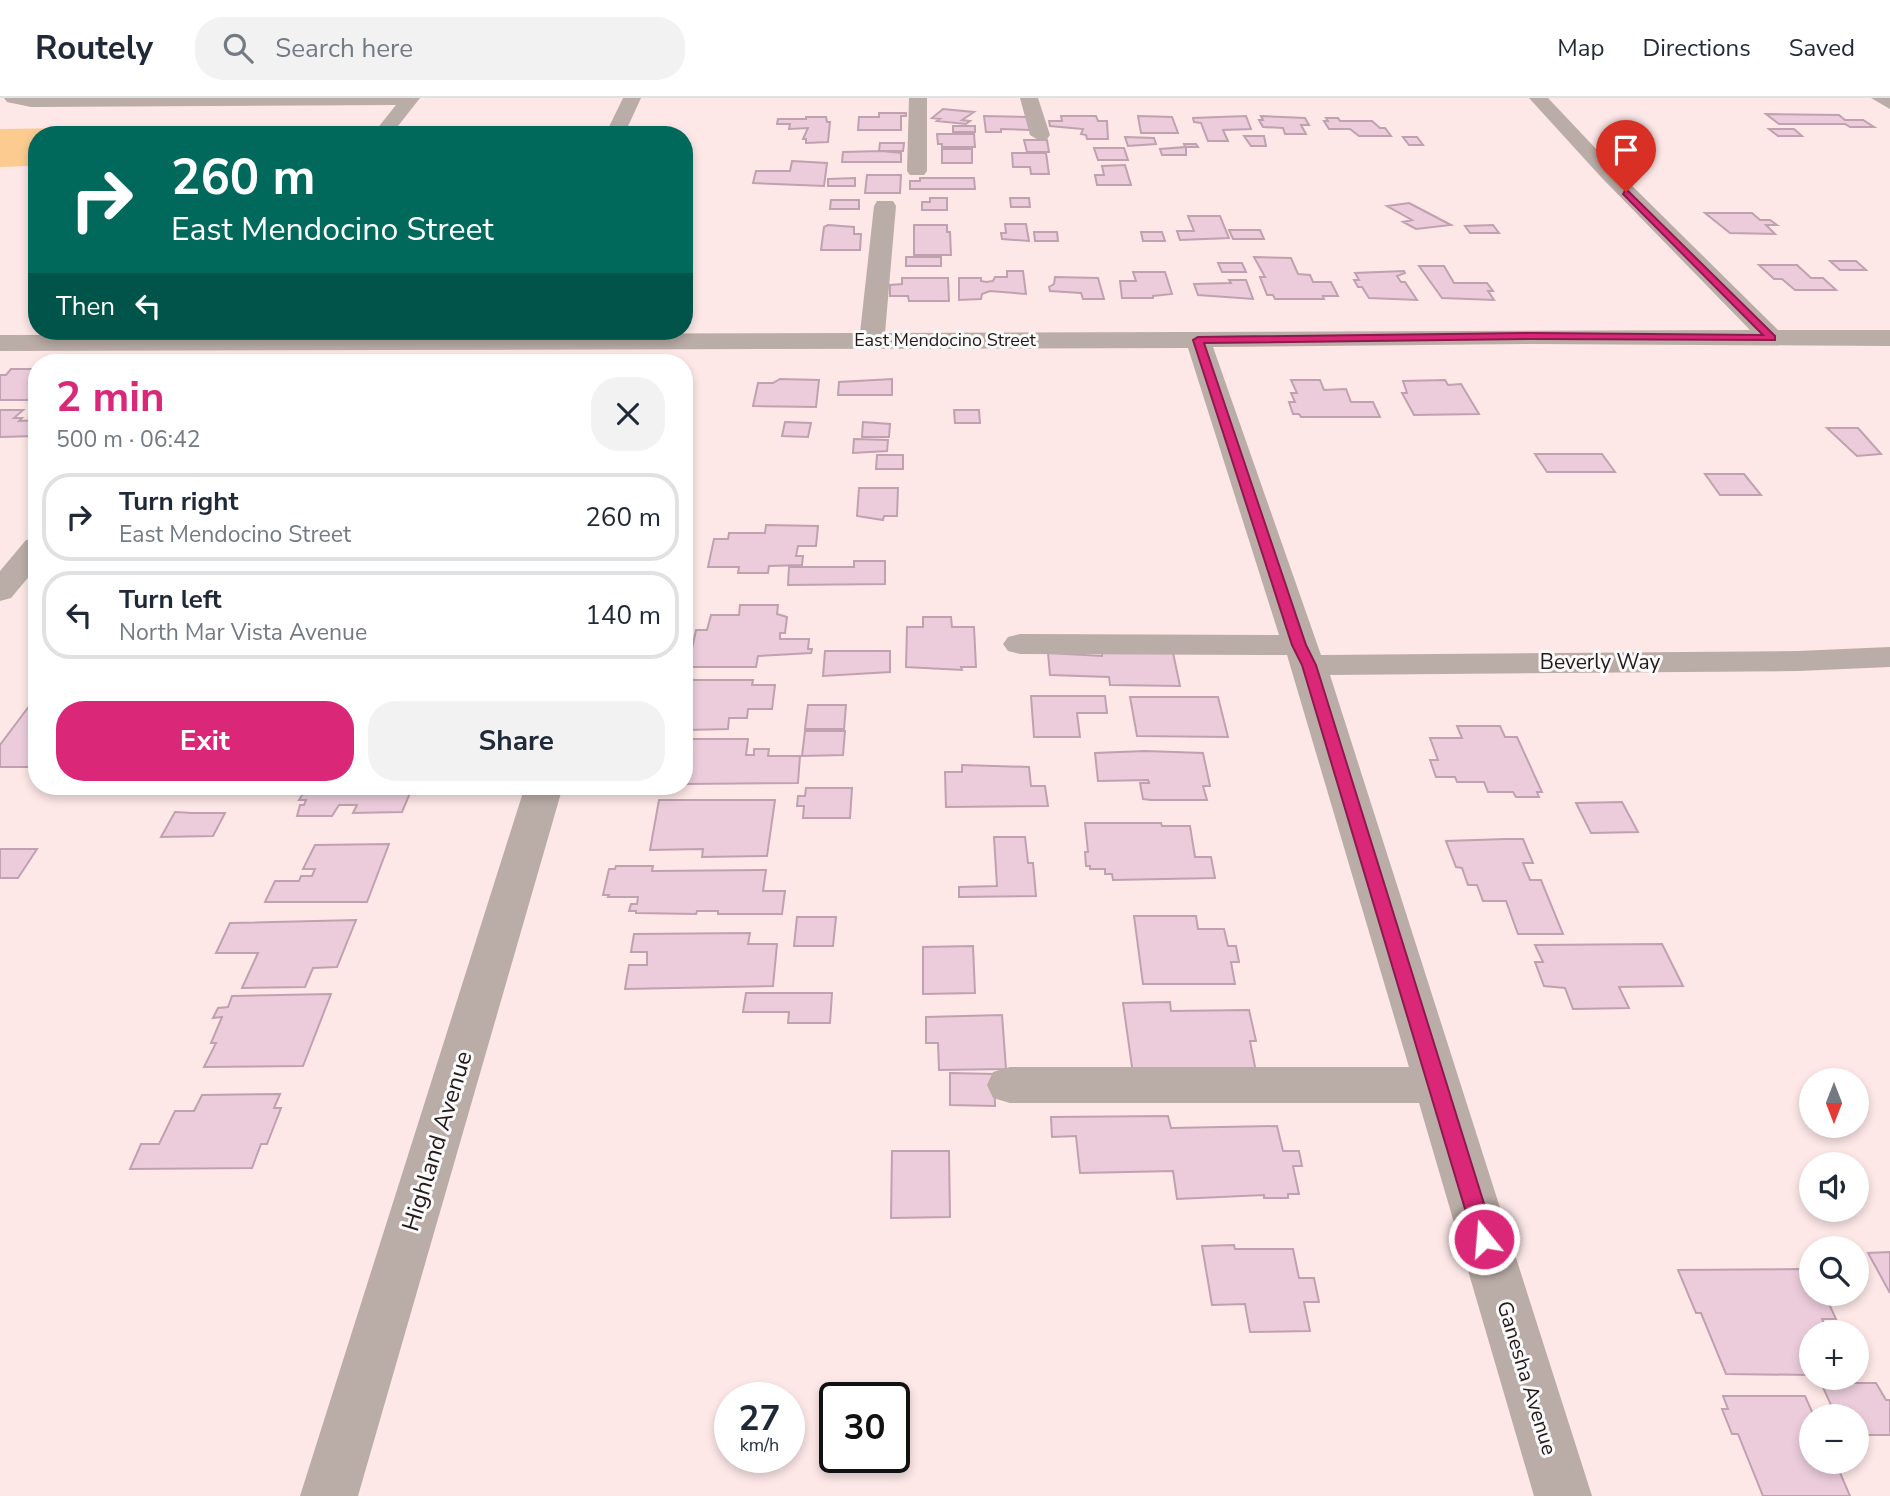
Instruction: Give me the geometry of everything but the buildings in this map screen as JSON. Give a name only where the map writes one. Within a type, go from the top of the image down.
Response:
[{"type":"street","points":[[13,98],[31,102],[175,102],[379,101],[410,98]]},
{"type":"street","points":[[388,126],[410,98]]},
{"type":"street","points":[[618,126],[632,98]]},
{"type":"street","points":[[917,171],[918,98]]},
{"type":"street","points":[[1030,98],[1040,135]]},
{"type":"street","points":[[1538,98],[1772,338]]},
{"type":"street","points":[[1880,98],[1890,104]]},
{"type":"street","points":[[872,340],[879,290],[885,206]]},
{"type":"street","name":"East Mendocino Street","points":[[0,343],[674,352],[872,340],[1522,336],[1890,338]]},
{"type":"street","name":"Ganesha Avenue","points":[[1198,340],[1304,655],[1563,1496]]},
{"type":"street","points":[[0,591],[28,558]]},
{"type":"street","name":"Beverly Way","points":[[1020,645],[1304,655],[1798,661],[1890,657]]},
{"type":"street","name":"Highland Avenue","points":[[329,1496],[541,795]]},
{"type":"street","points":[[1010,1085],[1437,1085]]},
{"type":"shaded area","points":[[0,129],[28,129],[28,166],[0,167]]},
{"type":"route","points":[[1484,1239],[1309,665],[1299,645],[1198,340],[1534,336],[1772,338],[1626,192]]}]
